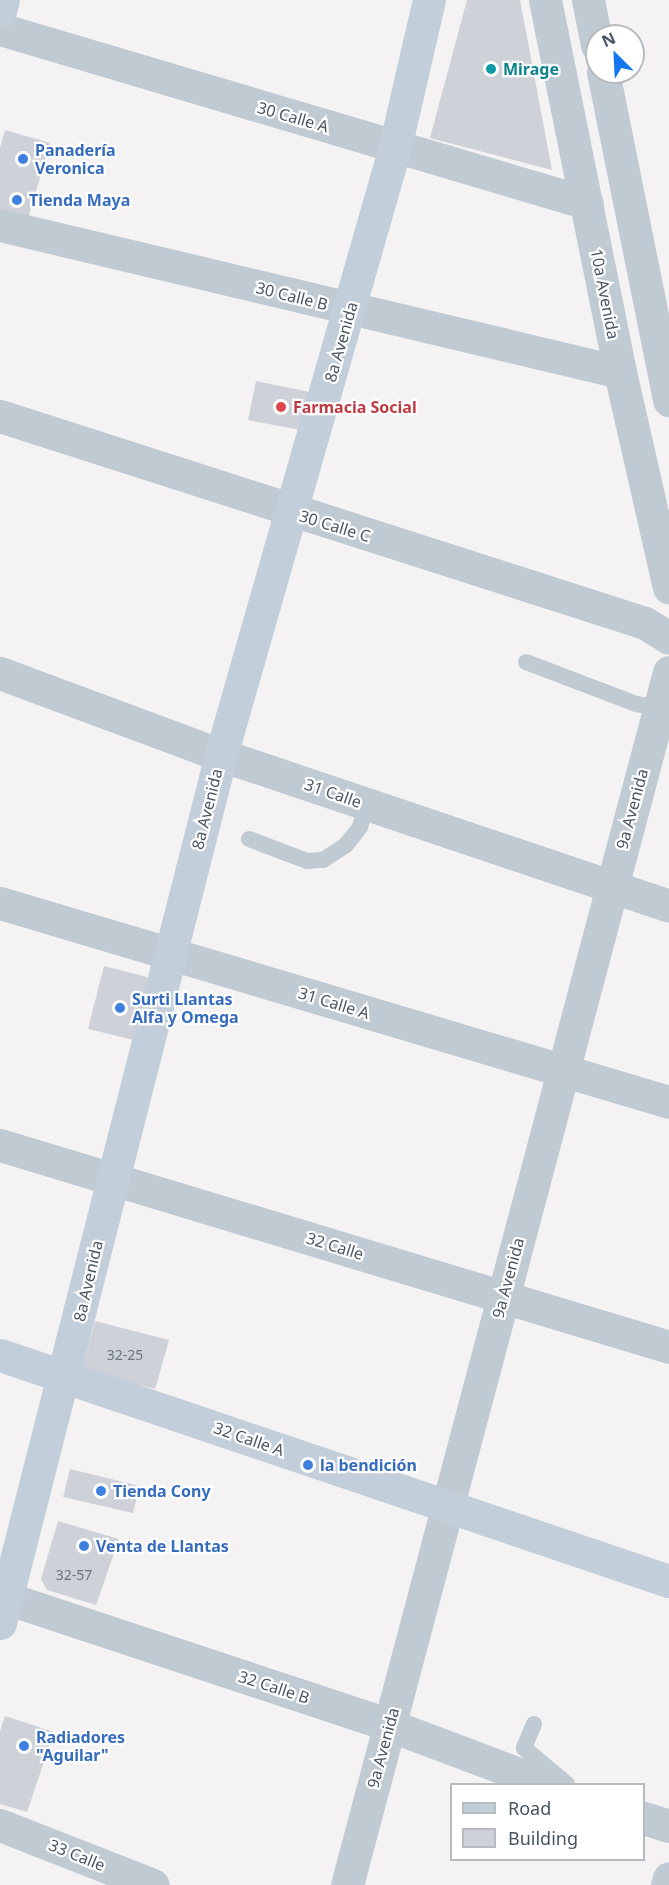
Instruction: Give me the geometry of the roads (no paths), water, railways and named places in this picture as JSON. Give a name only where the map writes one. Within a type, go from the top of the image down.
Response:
[{"type":"main road","points":[[0,11],[3,0]]},
{"type":"main road","name":"8a Avenida","points":[[2,1605],[65,1377],[112,1179],[221,755],[395,147],[429,0]]},
{"type":"main road","name":"32 Calle A","points":[[0,1355],[669,1581]]},
{"type":"street","name":"10a Avenida","points":[[545,0],[620,372],[669,587]]},
{"type":"street","points":[[588,0],[593,24]]},
{"type":"street","name":"30 Calle A","points":[[0,29],[587,203]]},
{"type":"street","points":[[605,84],[669,400]]},
{"type":"street","name":"30 Calle B","points":[[0,225],[350,310],[620,372]]},
{"type":"street","name":"30 Calle C","points":[[0,416],[291,513],[645,624],[669,638]]},
{"type":"street","name":"9a Avenida","points":[[347,1885],[669,672]]},
{"type":"street","name":"31 Calle","points":[[0,673],[221,755],[669,906]]},
{"type":"street","name":"31 Calle A","points":[[0,903],[669,1102]]},
{"type":"street","name":"32 Calle","points":[[0,1145],[669,1347]]},
{"type":"street","name":"32 Calle B","points":[[2,1605],[389,1725],[541,1783]]},
{"type":"street","points":[[645,1818],[669,1826]]},
{"type":"street","name":"33 Calle","points":[[0,1825],[153,1885]]},
{"type":"street","points":[[666,1885],[669,1878]]},
{"type":"lane","points":[[526,663],[636,704],[659,708]]},
{"type":"lane","points":[[249,839],[307,861],[322,860],[346,845],[360,828],[366,804]]},
{"type":"lane","points":[[534,1725],[524,1748],[565,1783]]},
{"type":"place","name":"Mirage","points":[[491,69]]},
{"type":"place","name":"Panadería Veronica","points":[[23,159]]},
{"type":"place","name":"Tienda Maya","points":[[17,200]]},
{"type":"place","name":"Farmacia Social","points":[[281,407]]},
{"type":"place","name":"Surti Llantas Alfa y Omega","points":[[120,1008]]},
{"type":"place","name":"la bendición","points":[[308,1465]]},
{"type":"place","name":"Tienda Cony","points":[[101,1491]]},
{"type":"place","name":"Venta de Llantas","points":[[84,1546]]},
{"type":"place","name":"Radiadores \"Aguilar\"","points":[[24,1746]]}]
